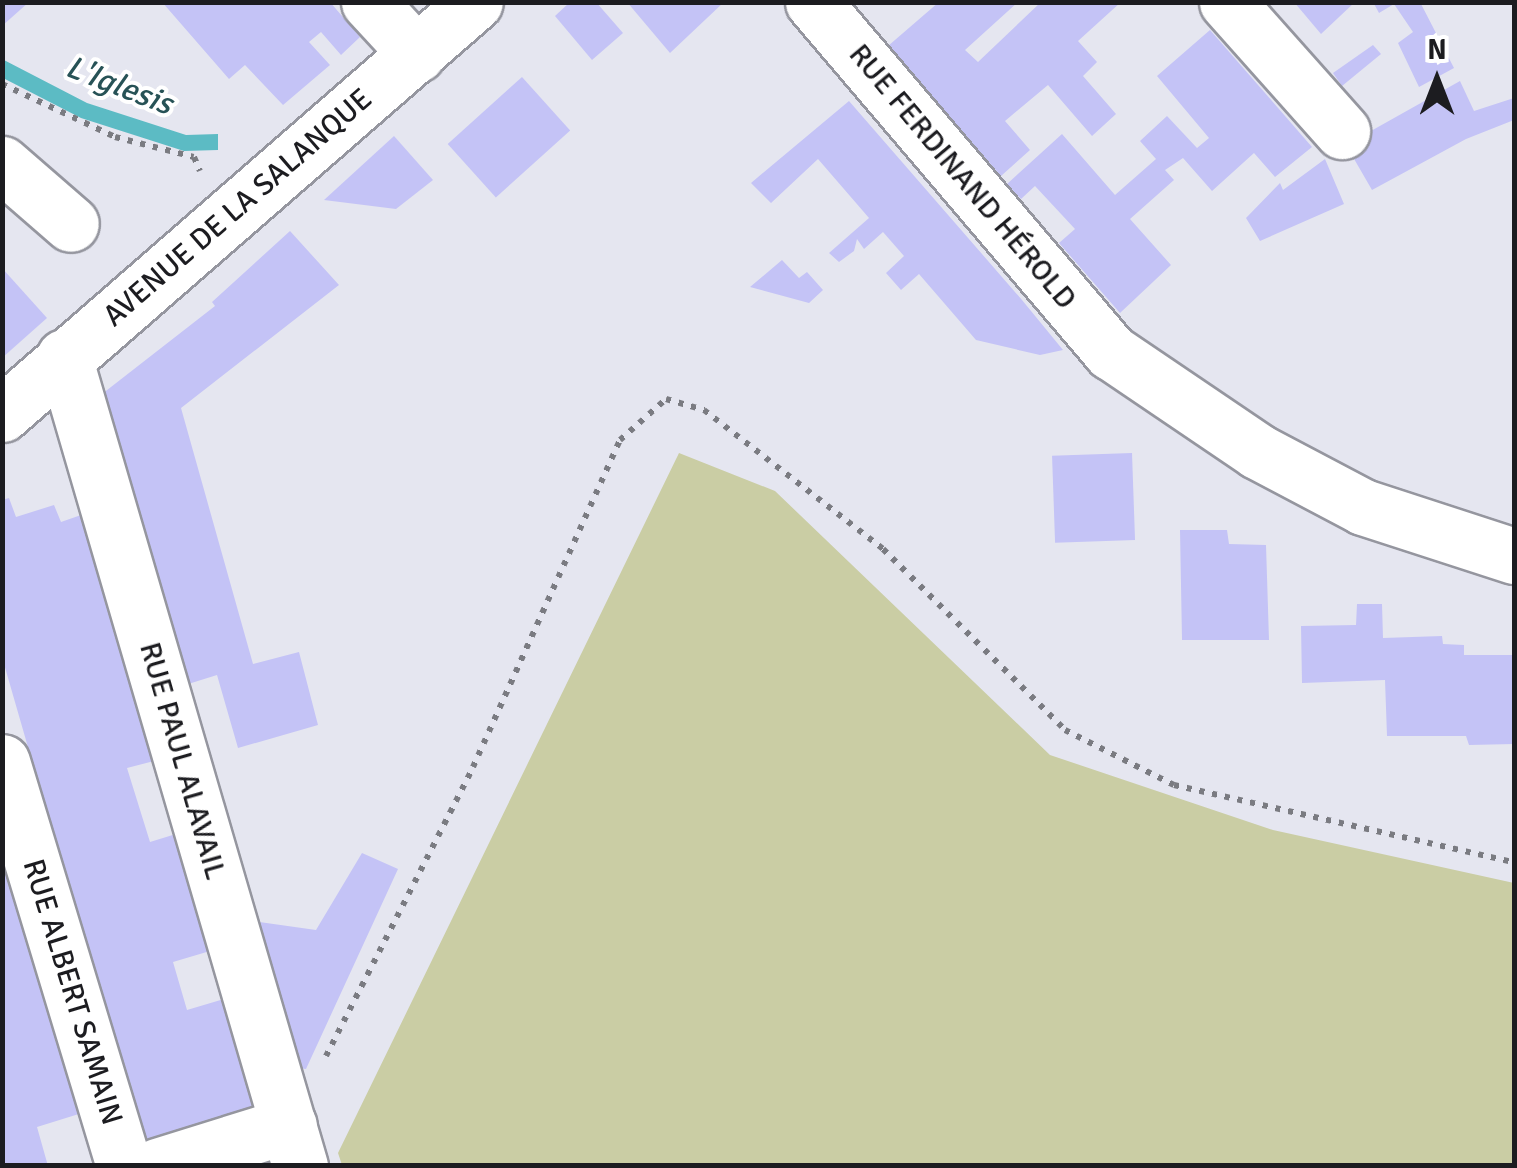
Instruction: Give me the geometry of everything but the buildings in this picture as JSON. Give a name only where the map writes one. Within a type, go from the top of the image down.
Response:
[{"type":"street","points":[[369,2],[417,54]]},
{"type":"street","name":"AVENUE DE LA SALANQUE","points":[[2,414],[475,2]]},
{"type":"street","name":"RUE FERDINAND HÉROLD","points":[[813,2],[1111,352],[1256,451],[1363,507],[1514,556]]},
{"type":"street","points":[[1227,2],[1342,131]]},
{"type":"street","points":[[2,164],[70,224]]},
{"type":"street","name":"RUE PAUL ALAVAIL","points":[[64,357],[294,1145]]},
{"type":"street","name":"RUE ALBERT SAMAIN","points":[[2,762],[124,1166]]},
{"type":"street","points":[[157,1166],[294,1145]]},
{"type":"path","points":[[2,84],[115,137],[194,157],[222,222]]},
{"type":"path","points":[[294,1145],[473,767],[620,440],[666,399],[704,410],[883,549],[1065,730],[1174,785],[1514,862]]},
{"type":"green space","points":[[679,453],[775,491],[1050,755],[1273,830],[1514,883],[1514,1165],[342,1165],[338,1153]]},
{"type":"water","points":[[2,59],[87,103],[186,135],[218,134],[218,150],[184,151],[81,118],[3,78]]},
{"type":"water label","name":"L'Iglesis","points":[[119,86]]}]
